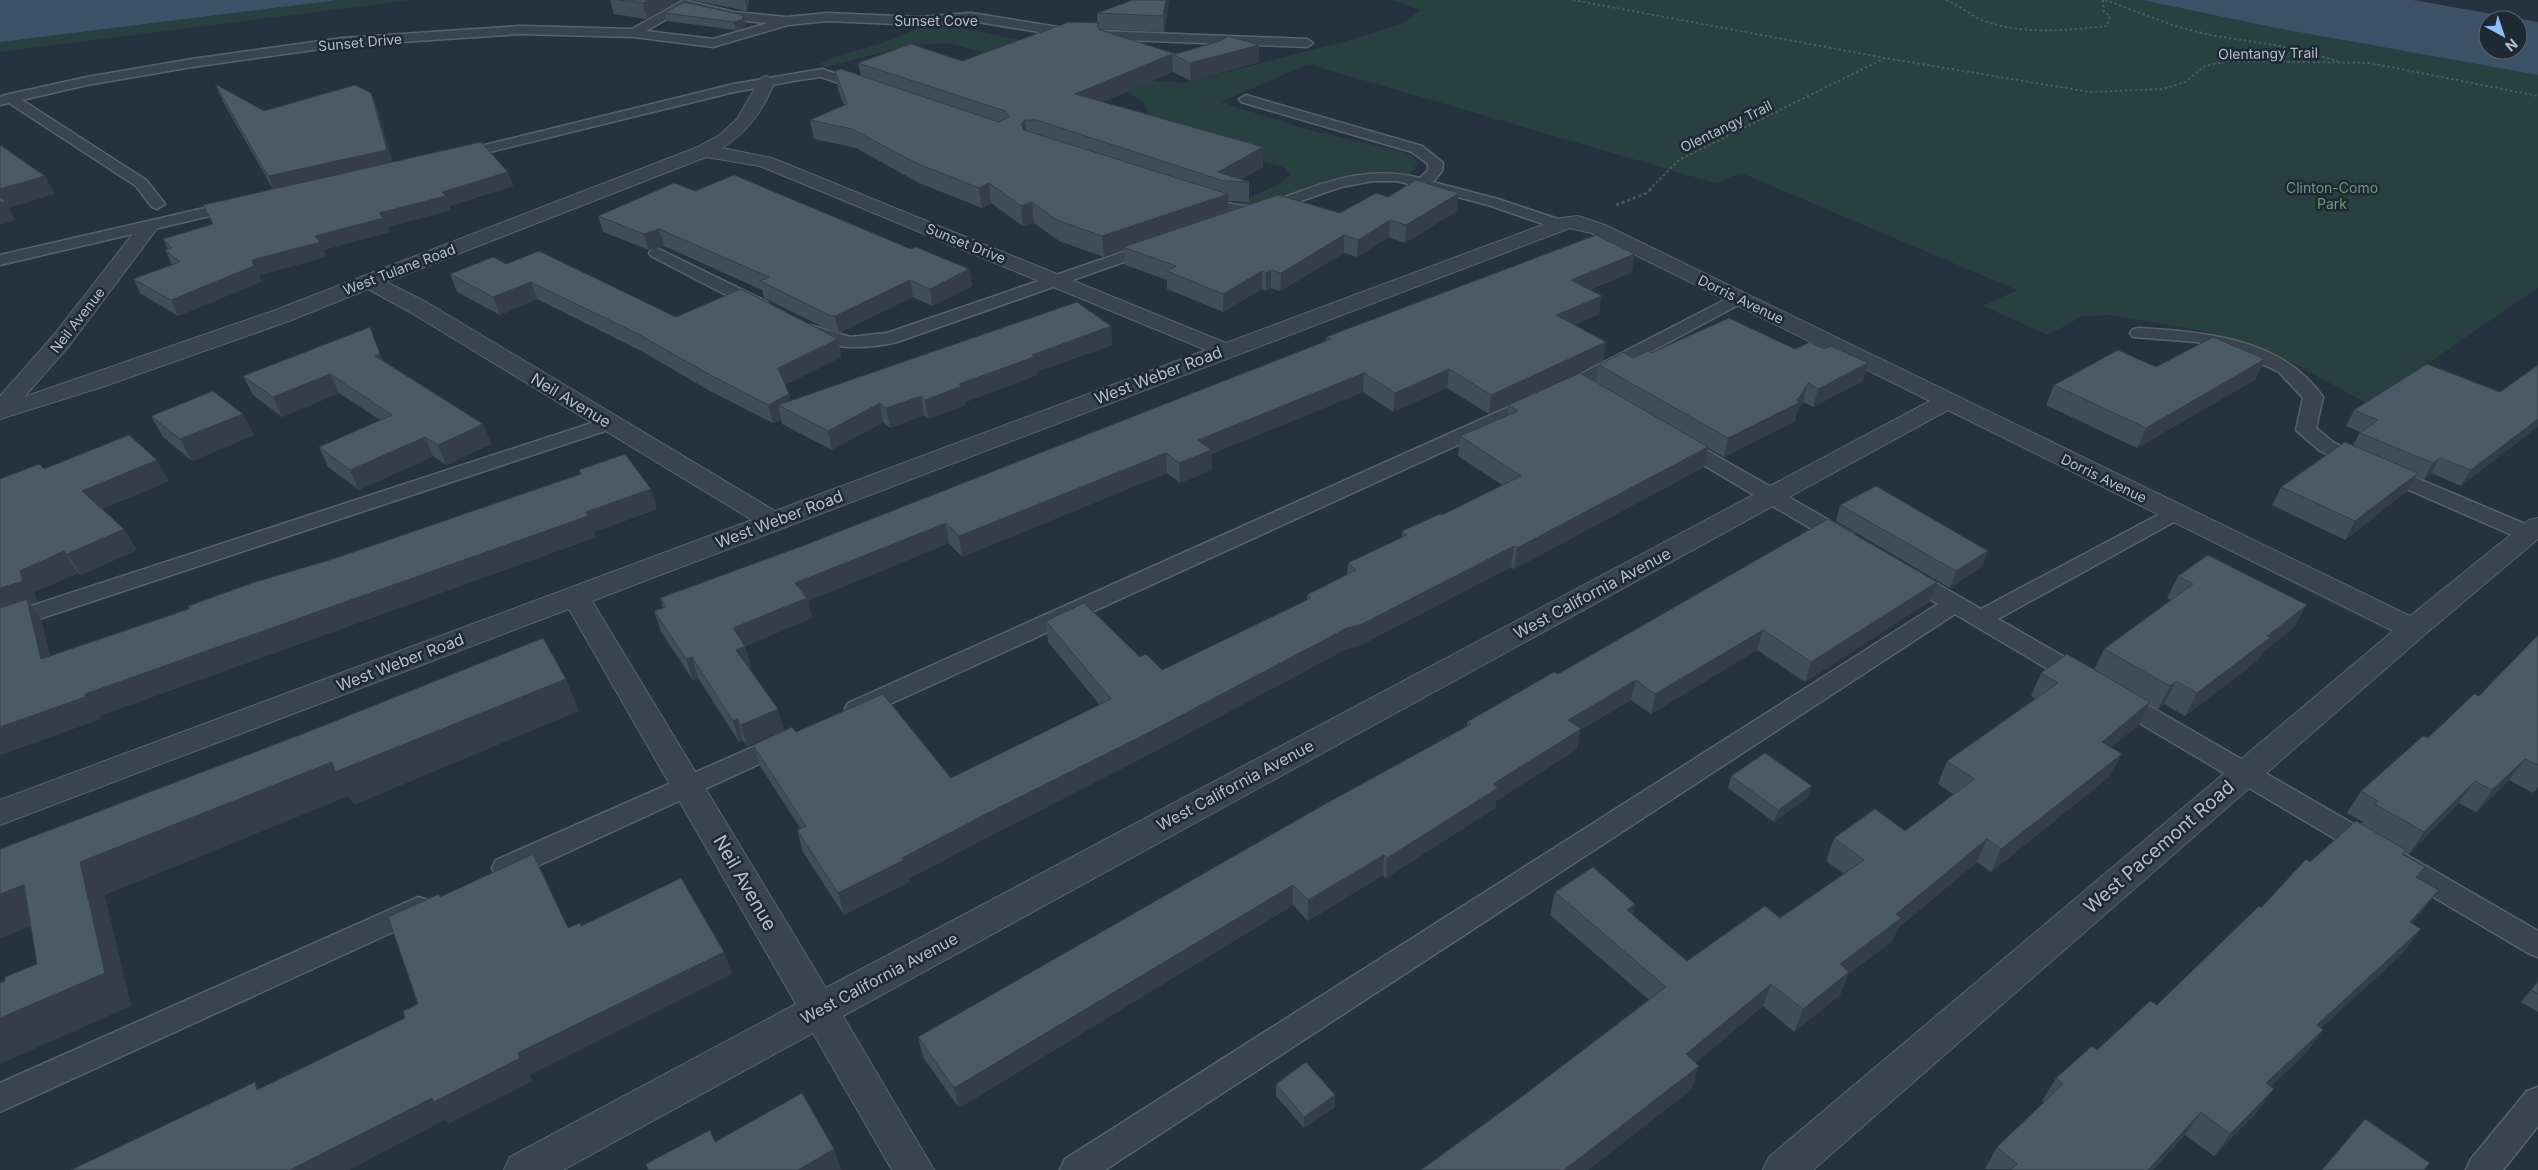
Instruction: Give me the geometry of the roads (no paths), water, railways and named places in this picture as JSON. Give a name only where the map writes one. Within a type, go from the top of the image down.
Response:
[{"type":"street","name":"West Tulane Road","points":[[0,411],[131,369],[280,316],[704,152],[738,131],[757,105],[767,81]]},
{"type":"street","name":"Sunset Drive","points":[[704,152],[741,156],[766,162],[1058,280],[1224,350]]},
{"type":"street","name":"Dorris Avenue","points":[[1558,224],[1578,222],[1588,225],[2413,629]]},
{"type":"street","name":"West Weber Road","points":[[0,813],[1558,224]]},
{"type":"street","name":"Neil Avenue","points":[[0,411],[61,341],[149,226]]},
{"type":"street","name":"Neil Avenue","points":[[368,281],[418,308],[773,521]]},
{"type":"street","name":"West California Avenue","points":[[524,1170],[1947,401]]},
{"type":"street","name":"West Pacemont Road","points":[[1783,1170],[2413,629],[2533,530]]},
{"type":"street","name":"Neil Avenue","points":[[575,596],[914,1170]]},
{"type":"lane","name":"Sunset Cove","points":[[634,33],[684,4],[734,16],[787,22],[827,17],[919,21],[971,17],[1076,34],[1306,43]]},
{"type":"lane","name":"Sunset Drive","points":[[5,99],[87,81],[192,63],[342,42],[521,30],[634,33],[713,43],[787,22]]},
{"type":"lane","points":[[1076,34],[1122,48]]},
{"type":"lane","points":[[1215,54],[1238,40]]},
{"type":"lane","points":[[441,160],[767,81],[822,73],[876,92]]},
{"type":"lane","points":[[5,99],[142,183],[157,204]]},
{"type":"lane","points":[[1246,99],[1417,149],[1436,163],[1435,171],[1424,184]]},
{"type":"lane","name":"Dorris Avenue","points":[[1183,194],[1221,207],[1240,210],[1261,210],[1338,183],[1373,177],[1397,177],[1502,205],[1558,224]]},
{"type":"lane","points":[[0,260],[248,203]]},
{"type":"lane","points":[[1224,222],[1261,210]]},
{"type":"lane","points":[[793,322],[840,343],[874,342],[891,338],[1169,242]]},
{"type":"lane","points":[[657,254],[776,313]]},
{"type":"lane","points":[[833,720],[1578,383],[1738,298]]},
{"type":"lane","points":[[2138,333],[2196,336],[2232,344],[2286,368],[2313,396],[2306,430],[2327,448],[2533,530]]},
{"type":"lane","points":[[1578,383],[1603,398]]},
{"type":"lane","points":[[0,624],[610,423]]},
{"type":"lane","points":[[1663,433],[1862,550]]},
{"type":"lane","points":[[1981,619],[2176,513]]},
{"type":"lane","points":[[1888,564],[2538,945]]},
{"type":"lane","points":[[1076,1170],[1954,604]]},
{"type":"lane","points":[[489,876],[806,733]]},
{"type":"lane","points":[[0,1098],[434,901]]},
{"type":"lane","points":[[2483,1170],[2538,1101]]},
{"type":"water","points":[[0,0],[338,0],[0,42]]},
{"type":"water","points":[[2142,0],[2413,0],[2478,11],[2478,60],[2528,60],[2528,20],[2538,22],[2538,75],[2276,28]]},
{"type":"park label","name":"Clinton-Como Park","points":[[2332,196]]}]
